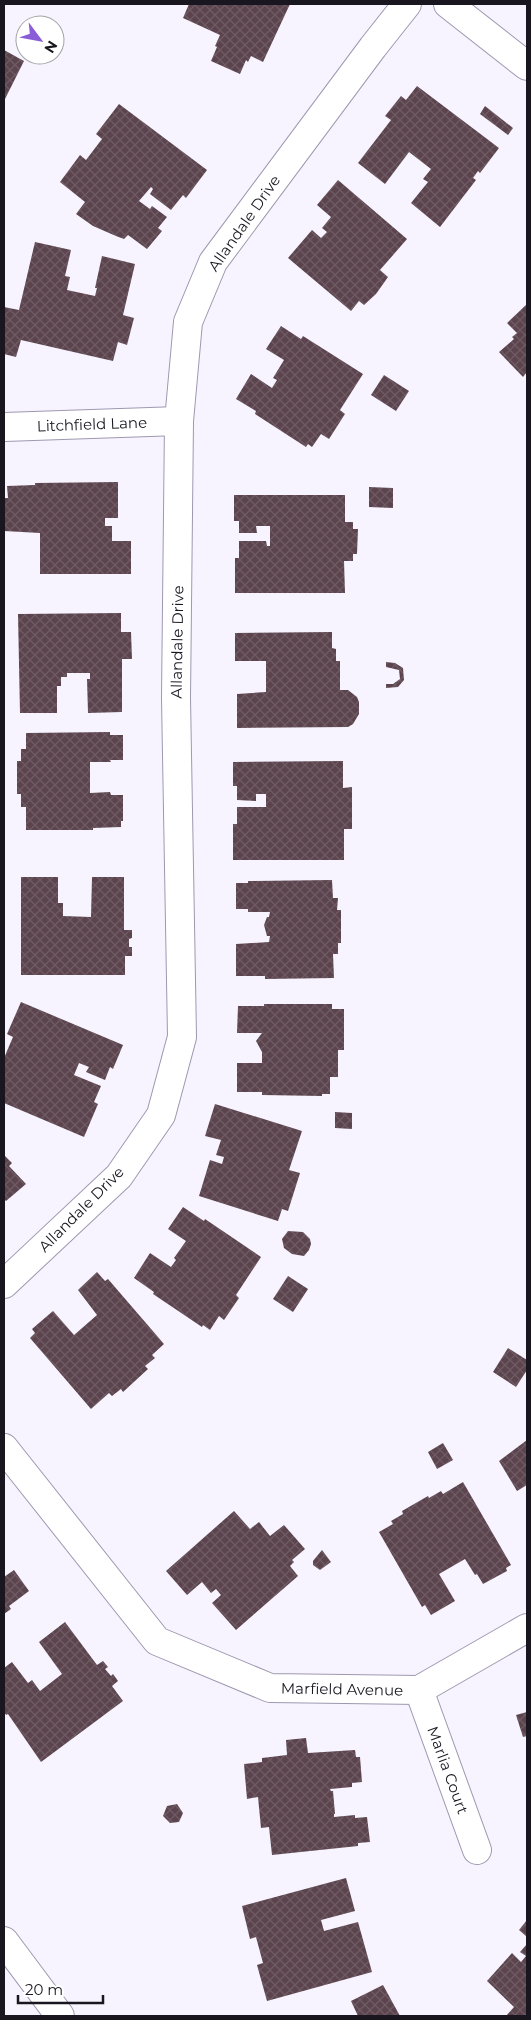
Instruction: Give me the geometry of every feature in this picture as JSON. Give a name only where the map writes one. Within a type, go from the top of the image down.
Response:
[{"type":"street","name":"Allandale Drive","points":[[4,1284],[119,1176],[161,1114],[182,1038],[176,698],[180,421],[188,322],[213,262],[373,46],[407,4]]},
{"type":"street","points":[[448,4],[527,66]]},
{"type":"street","name":"Litchfield Lane","points":[[4,427],[180,421]]},
{"type":"street","name":"Marfield Avenue","points":[[4,1448],[157,1641],[270,1688],[419,1690],[527,1628]]},
{"type":"street","name":"Marlia Court","points":[[419,1690],[477,1850]]},
{"type":"street","points":[[4,1941],[60,2016]]},
{"type":"building","points":[[189,4],[290,4],[263,62],[251,56],[248,62],[246,60],[240,74],[211,61],[220,35],[183,18]]},
{"type":"building","points":[[4,50],[15,56],[15,65],[22,65],[4,101]]},
{"type":"building","points":[[417,86],[499,148],[480,173],[478,171],[473,178],[476,180],[440,227],[411,203],[428,182],[423,179],[431,169],[409,152],[385,184],[358,163],[391,120],[385,116],[401,96],[406,100]]},
{"type":"building","points":[[119,104],[207,170],[186,198],[183,195],[171,210],[150,194],[153,189],[151,187],[139,201],[150,209],[152,206],[167,217],[158,228],[162,231],[147,249],[128,235],[124,239],[116,236],[93,226],[76,214],[85,202],[60,182],[80,155],[86,160],[102,139],[96,134]]},
{"type":"building","points":[[485,106],[513,128],[508,135],[480,114]]},
{"type":"building","points":[[338,180],[407,239],[380,270],[388,277],[376,294],[364,305],[359,301],[351,311],[288,258],[312,230],[321,238],[327,232],[322,228],[331,217],[317,205]]},
{"type":"building","points":[[35,242],[71,250],[65,276],[70,277],[67,290],[95,296],[102,256],[135,264],[123,315],[134,318],[127,345],[118,342],[113,361],[21,340],[16,357],[4,354],[4,307],[19,310]]},
{"type":"building","points":[[527,304],[527,372],[523,377],[499,352],[514,339],[512,337],[517,333],[507,323]]},
{"type":"building","points":[[281,326],[301,339],[303,336],[363,374],[340,410],[345,414],[329,439],[321,434],[312,447],[308,444],[306,447],[255,414],[256,411],[236,399],[251,374],[272,388],[277,380],[273,378],[284,360],[266,349]]},
{"type":"building","points":[[384,375],[409,391],[396,411],[371,395]]},
{"type":"building","points":[[118,482],[118,518],[105,518],[105,526],[112,526],[112,541],[131,541],[131,574],[40,574],[40,533],[4,531],[4,498],[8,498],[7,486],[35,485],[35,483]]},
{"type":"building","points":[[369,487],[393,488],[393,508],[369,507]]},
{"type":"building","points":[[234,495],[345,495],[345,522],[353,522],[353,529],[358,529],[357,554],[353,554],[353,561],[344,561],[345,593],[235,593],[235,558],[239,558],[239,541],[266,541],[267,546],[270,546],[270,526],[256,526],[257,533],[239,533],[239,521],[234,521]]},
{"type":"building","points":[[121,613],[121,632],[131,632],[132,659],[122,659],[122,712],[88,713],[87,679],[90,679],[90,673],[67,673],[67,677],[61,677],[61,686],[57,686],[57,713],[20,713],[18,614]]},
{"type":"building","points":[[332,632],[332,648],[336,649],[336,661],[340,661],[340,690],[348,690],[357,697],[359,702],[359,714],[353,724],[348,727],[237,728],[237,694],[266,692],[266,661],[235,661],[235,633]]},
{"type":"building","points":[[386,662],[395,663],[403,668],[404,680],[398,687],[386,688],[386,684],[393,684],[400,679],[399,670],[386,667]]},
{"type":"building","points":[[110,732],[110,735],[123,735],[123,760],[90,762],[90,793],[110,792],[111,795],[123,795],[123,821],[121,821],[121,827],[93,828],[93,830],[26,830],[26,807],[21,807],[21,794],[17,794],[17,761],[21,761],[21,749],[26,749],[26,733]]},
{"type":"building","points":[[343,761],[343,788],[352,787],[352,829],[344,829],[344,860],[233,860],[233,824],[237,824],[237,807],[266,807],[266,794],[256,794],[256,801],[237,800],[237,786],[233,786],[233,762]]},
{"type":"building","points":[[21,877],[58,877],[58,903],[63,903],[63,916],[91,917],[92,877],[124,877],[124,930],[132,930],[129,947],[132,947],[132,956],[125,956],[125,975],[21,975]]},
{"type":"building","points":[[332,880],[333,898],[338,898],[337,910],[341,910],[341,943],[338,943],[338,954],[333,954],[334,978],[265,979],[265,976],[236,976],[236,944],[269,942],[270,936],[267,936],[264,925],[270,912],[248,912],[248,909],[236,909],[236,883],[248,883],[248,881]]},
{"type":"building","points":[[21,1002],[123,1045],[113,1069],[110,1067],[105,1080],[86,1072],[89,1067],[79,1063],[74,1075],[101,1086],[94,1102],[98,1104],[84,1137],[4,1103],[4,1058],[13,1037],[7,1034]]},
{"type":"building","points":[[264,1004],[332,1004],[332,1009],[344,1009],[344,1050],[338,1050],[338,1077],[330,1077],[330,1094],[322,1094],[322,1096],[262,1095],[262,1092],[237,1092],[237,1063],[262,1063],[262,1052],[256,1041],[262,1033],[237,1033],[238,1006],[264,1006]]},
{"type":"building","points":[[215,1104],[302,1131],[289,1170],[300,1173],[288,1211],[282,1209],[278,1221],[199,1196],[210,1160],[222,1164],[224,1157],[216,1155],[221,1140],[205,1136]]},
{"type":"building","points":[[335,1112],[352,1113],[352,1129],[335,1128]]},
{"type":"building","points":[[4,1155],[12,1163],[9,1166],[26,1184],[6,1201],[4,1199]]},
{"type":"building","points":[[183,1207],[204,1221],[205,1219],[261,1257],[236,1295],[239,1298],[224,1320],[219,1316],[210,1330],[203,1325],[202,1327],[153,1294],[154,1292],[134,1278],[150,1253],[171,1267],[176,1260],[174,1258],[186,1241],[168,1229]]},
{"type":"building","points":[[288,1231],[303,1232],[310,1239],[309,1250],[304,1256],[292,1254],[284,1248],[282,1239]]},
{"type":"building","points":[[97,1272],[105,1281],[108,1279],[164,1344],[152,1355],[155,1358],[145,1366],[148,1369],[123,1392],[121,1389],[112,1396],[109,1393],[91,1409],[30,1338],[35,1333],[32,1329],[53,1311],[74,1335],[97,1315],[78,1290]]},
{"type":"building","points":[[288,1276],[308,1289],[293,1312],[273,1299]]},
{"type":"building","points":[[508,1348],[527,1360],[527,1370],[516,1387],[493,1372]]},
{"type":"building","points":[[527,1440],[527,1485],[517,1491],[499,1461]]},
{"type":"building","points":[[443,1443],[453,1460],[437,1469],[428,1452]]},
{"type":"building","points":[[463,1482],[511,1565],[506,1568],[507,1571],[483,1584],[465,1559],[439,1574],[455,1601],[431,1615],[425,1605],[422,1607],[379,1532],[393,1524],[391,1521],[403,1514],[402,1511],[428,1496],[429,1498],[441,1491],[443,1494]]},
{"type":"building","points":[[234,1511],[250,1529],[259,1522],[270,1536],[284,1525],[305,1549],[292,1560],[294,1562],[290,1566],[298,1576],[236,1630],[212,1603],[221,1595],[216,1589],[211,1593],[202,1582],[187,1595],[166,1571]]},
{"type":"building","points":[[322,1550],[331,1562],[320,1570],[313,1565],[313,1561]]},
{"type":"building","points":[[14,1570],[29,1591],[9,1606],[11,1609],[4,1614],[4,1577]]},
{"type":"building","points":[[65,1622],[97,1665],[103,1661],[108,1667],[105,1669],[111,1676],[113,1674],[118,1681],[112,1686],[123,1701],[41,1762],[8,1714],[6,1715],[4,1712],[4,1668],[12,1662],[28,1683],[32,1680],[40,1691],[62,1674],[39,1642]]},
{"type":"building","points":[[527,1712],[527,1736],[523,1737],[516,1715]]},
{"type":"building","points":[[306,1738],[308,1753],[355,1750],[356,1757],[360,1757],[362,1782],[352,1783],[352,1787],[330,1789],[333,1791],[334,1817],[355,1815],[355,1818],[367,1817],[370,1842],[358,1843],[358,1846],[272,1855],[269,1827],[261,1828],[258,1797],[247,1799],[244,1764],[262,1762],[262,1758],[287,1755],[286,1740]]},
{"type":"building","points":[[177,1804],[183,1813],[179,1822],[170,1823],[163,1816],[167,1806]]},
{"type":"building","points":[[346,1878],[355,1911],[321,1920],[324,1931],[358,1922],[372,1972],[267,2001],[257,1965],[263,1963],[256,1937],[250,1939],[242,1906]]},
{"type":"building","points":[[527,1920],[527,1937],[519,1930]]},
{"type":"building","points":[[527,1944],[527,2016],[506,2016],[514,2007],[487,1981],[512,1953],[521,1962],[526,1956],[520,1952]]},
{"type":"building","points":[[383,1985],[400,2016],[358,2016],[351,2001]]}]
